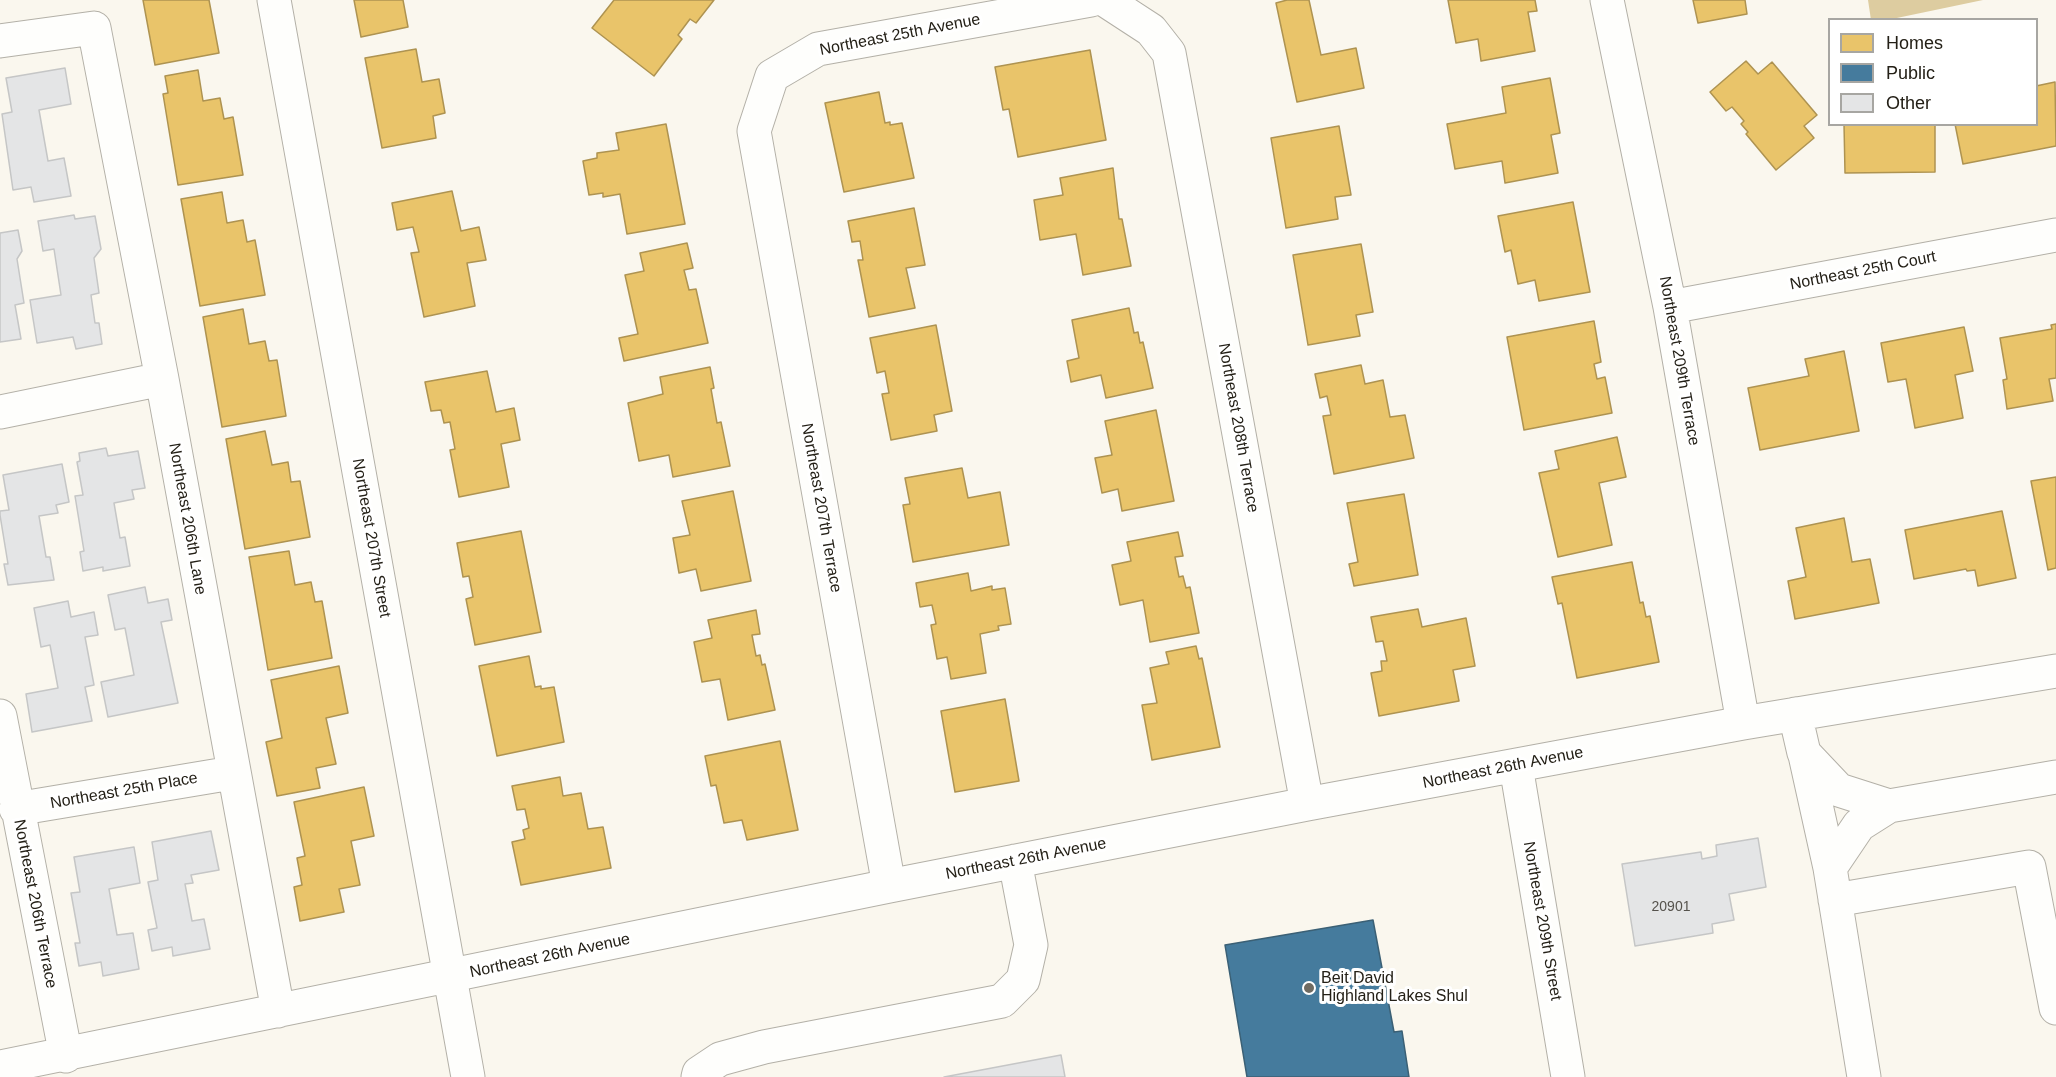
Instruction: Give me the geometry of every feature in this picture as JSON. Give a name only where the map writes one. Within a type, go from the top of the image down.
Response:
[{"type":"street","name":"Northeast 207th Street","points":[[274,0],[468,1077]]},
{"type":"street","name":"Northeast 25th Avenue","points":[[754,131],[772,76],[818,49],[1091,0]]},
{"type":"street","name":"Northeast 208th Terrace","points":[[1105,0],[1151,30],[1169,53],[1307,804]]},
{"type":"street","name":"Northeast 209th Terrace","points":[[1607,0],[1670,307],[1743,723]]},
{"type":"street","name":"Northeast 206th Lane","points":[[0,41],[94,28],[162,379],[232,772],[278,1011]]},
{"type":"street","name":"Northeast 207th Terrace","points":[[754,131],[889,886]]},
{"type":"street","name":"Northeast 25th Court","points":[[1670,307],[2056,235]]},
{"type":"street","points":[[0,412],[162,379]]},
{"type":"street","name":"Northeast 26th Avenue","points":[[0,1068],[889,886],[1307,804],[1743,723],[2056,671]]},
{"type":"street","points":[[1795,714],[1830,868],[1864,1077]]},
{"type":"street","name":"Northeast 206th Terrace","points":[[0,716],[16,809],[66,1056]]},
{"type":"street","points":[[1804,753],[1839,790],[1889,806]]},
{"type":"street","name":"Northeast 209th Street","points":[[1516,766],[1568,1077]]},
{"type":"street","name":"Northeast 25th Place","points":[[16,809],[232,772]]},
{"type":"street","points":[[1830,868],[1859,825],[1889,806],[2056,777]]},
{"type":"street","points":[[698,1077],[699,1073],[720,1059],[764,1047],[1002,1001],[1023,980],[1031,945],[1015,861]]},
{"type":"street","points":[[1835,900],[2029,867],[2056,1008]]},
{"type":"shaded area","points":[[1868,0],[1983,0],[1897,18],[1871,18]]},
{"type":"building: Homes","points":[[143,0],[209,0],[219,53],[155,65]]},
{"type":"building: Homes","points":[[354,0],[403,0],[408,27],[361,37]]},
{"type":"building: Homes","points":[[614,0],[714,0],[696,23],[690,19],[678,35],[682,39],[654,76],[592,28]]},
{"type":"building: Homes","points":[[1287,0],[1309,0],[1321,55],[1356,48],[1364,88],[1297,102],[1276,3]]},
{"type":"building: Homes","points":[[1448,0],[1535,0],[1537,11],[1528,12],[1535,51],[1481,61],[1478,39],[1456,43]]},
{"type":"building: Homes","points":[[1693,0],[1745,0],[1747,14],[1698,23]]},
{"type":"building: Homes","points":[[416,49],[422,82],[439,79],[445,113],[433,116],[436,138],[382,148],[365,58]]},
{"type":"building: Homes","points":[[1090,50],[1106,140],[1018,157],[1009,109],[1003,110],[995,67]]},
{"type":"building: Homes","points":[[1746,61],[1758,74],[1772,62],[1817,115],[1804,126],[1814,138],[1776,170],[1746,134],[1748,132],[1741,124],[1744,121],[1732,107],[1726,111],[1710,92]]},
{"type":"building: Homes","points":[[198,70],[203,101],[220,98],[224,119],[233,117],[243,175],[178,185],[163,94],[168,93],[165,76]]},
{"type":"building: Homes","points":[[1550,78],[1560,133],[1551,135],[1558,173],[1505,183],[1502,161],[1455,169],[1447,124],[1506,113],[1502,87]]},
{"type":"building: Homes","points":[[2055,82],[2056,146],[1963,164],[1955,126],[2038,126],[2038,86]]},
{"type":"building: Homes","points":[[879,92],[885,123],[890,122],[890,125],[902,123],[914,178],[844,192],[825,103]]},
{"type":"building: Homes","points":[[666,124],[685,224],[627,234],[620,194],[603,197],[603,193],[589,195],[583,161],[597,158],[597,153],[619,150],[616,133]]},
{"type":"building: Homes","points":[[1339,126],[1351,195],[1335,197],[1338,219],[1286,228],[1271,138]]},
{"type":"building: Homes","points":[[1844,126],[1935,126],[1935,172],[1845,173]]},
{"type":"building: Homes","points":[[1113,168],[1119,219],[1122,219],[1131,266],[1083,275],[1076,234],[1040,240],[1034,200],[1063,195],[1060,178]]},
{"type":"building: Homes","points":[[452,191],[461,231],[479,227],[486,260],[467,263],[475,306],[424,317],[411,253],[419,252],[413,227],[397,230],[392,203]]},
{"type":"building: Homes","points":[[222,192],[227,223],[243,220],[247,242],[255,240],[265,295],[200,306],[181,199]]},
{"type":"building: Homes","points":[[1573,202],[1590,292],[1539,301],[1535,280],[1518,284],[1511,250],[1505,252],[1498,216]]},
{"type":"building: Homes","points":[[914,208],[925,265],[906,268],[915,308],[869,317],[858,260],[863,260],[860,241],[852,242],[848,221]]},
{"type":"building: Homes","points":[[687,243],[693,268],[684,270],[689,290],[696,289],[708,343],[624,361],[619,338],[638,334],[625,275],[644,271],[640,253]]},
{"type":"building: Homes","points":[[1361,244],[1373,312],[1356,315],[1360,336],[1308,345],[1293,255]]},
{"type":"building: Homes","points":[[1129,308],[1134,333],[1138,332],[1140,343],[1143,342],[1153,388],[1106,398],[1101,375],[1071,382],[1067,361],[1079,358],[1072,320]]},
{"type":"building: Homes","points":[[243,309],[249,344],[265,341],[269,361],[277,360],[286,416],[222,427],[203,317]]},
{"type":"building: Homes","points":[[1594,321],[1601,362],[1594,364],[1597,379],[1605,377],[1612,413],[1524,430],[1507,337]]},
{"type":"building: Homes","points":[[2056,324],[2056,378],[2049,379],[2053,401],[2007,409],[2003,380],[2007,379],[2000,338],[2052,329],[2051,325]]},
{"type":"building: Homes","points":[[936,325],[952,411],[934,415],[937,431],[891,440],[882,394],[889,393],[885,371],[877,373],[870,338]]},
{"type":"building: Homes","points":[[1964,327],[1973,371],[1955,375],[1963,418],[1915,428],[1906,379],[1888,382],[1881,343]]},
{"type":"building: Homes","points":[[1844,351],[1859,431],[1760,450],[1748,388],[1809,376],[1805,359]]},
{"type":"building: Homes","points":[[1361,365],[1365,384],[1383,380],[1390,417],[1405,415],[1414,458],[1334,474],[1323,416],[1331,415],[1327,396],[1320,398],[1315,374]]},
{"type":"building: Homes","points":[[710,367],[717,423],[721,422],[730,466],[673,477],[669,455],[639,461],[628,403],[663,394],[660,377]]},
{"type":"building: Homes","points":[[487,371],[496,412],[514,408],[520,440],[501,444],[509,487],[459,497],[450,450],[455,449],[450,422],[444,423],[441,410],[431,411],[425,382]]},
{"type":"building: Homes","points":[[1156,410],[1174,501],[1122,511],[1118,489],[1102,493],[1095,458],[1112,455],[1105,421]]},
{"type":"building: Homes","points":[[265,431],[272,465],[288,462],[291,482],[300,481],[310,537],[245,549],[226,439]]},
{"type":"building: Homes","points":[[1617,437],[1626,477],[1599,483],[1612,545],[1558,557],[1539,473],[1559,469],[1555,451]]},
{"type":"building: Homes","points":[[962,468],[968,498],[1000,492],[1009,545],[913,562],[903,505],[910,504],[905,478]]},
{"type":"building: Homes","points":[[2056,477],[2056,568],[2048,570],[2031,481]]},
{"type":"building: Homes","points":[[733,491],[751,581],[701,591],[696,569],[679,573],[673,538],[690,535],[682,501]]},
{"type":"building: Homes","points":[[1404,494],[1418,575],[1354,586],[1349,564],[1358,562],[1347,503]]},
{"type":"building: Homes","points":[[2002,511],[2016,578],[1978,586],[1975,570],[1967,571],[1966,569],[1914,579],[1905,530]]},
{"type":"building: Homes","points":[[1844,518],[1852,562],[1870,559],[1879,603],[1795,619],[1788,581],[1806,577],[1796,528]]},
{"type":"building: Homes","points":[[521,531],[541,632],[475,645],[466,599],[473,597],[469,576],[463,577],[457,543]]},
{"type":"building: Homes","points":[[1178,532],[1183,556],[1175,557],[1179,577],[1183,576],[1186,588],[1190,587],[1199,633],[1150,642],[1143,600],[1120,605],[1112,565],[1131,561],[1127,542]]},
{"type":"building: Homes","points":[[289,551],[295,585],[311,582],[315,602],[322,601],[332,658],[268,670],[249,557]]},
{"type":"building: Homes","points":[[1632,562],[1640,603],[1643,602],[1646,617],[1650,616],[1659,662],[1577,678],[1562,603],[1558,604],[1552,577]]},
{"type":"building: Homes","points":[[968,573],[971,591],[992,586],[992,590],[1005,588],[1011,624],[998,626],[999,630],[980,634],[986,673],[951,679],[947,657],[937,659],[931,625],[936,624],[932,605],[920,607],[916,583]]},
{"type":"building: Homes","points":[[1418,609],[1422,627],[1466,618],[1475,666],[1453,670],[1459,701],[1379,716],[1371,673],[1382,671],[1381,661],[1387,661],[1383,641],[1376,642],[1371,617]]},
{"type":"building: Homes","points":[[756,610],[760,634],[752,635],[756,656],[760,655],[762,665],[765,664],[775,710],[728,720],[720,679],[702,682],[694,642],[712,638],[708,620]]},
{"type":"building: Homes","points":[[1196,646],[1199,659],[1202,658],[1220,747],[1152,760],[1142,705],[1157,703],[1150,668],[1169,664],[1166,652]]},
{"type":"building: Homes","points":[[529,656],[535,687],[541,686],[541,689],[554,687],[564,742],[497,756],[479,666]]},
{"type":"building: Homes","points":[[339,666],[348,713],[326,718],[336,764],[316,768],[320,788],[277,796],[266,742],[282,738],[271,680]]},
{"type":"building: Homes","points":[[1005,699],[1019,781],[955,792],[941,711]]},
{"type":"building: Homes","points":[[780,741],[798,830],[747,840],[742,820],[724,823],[716,785],[711,786],[705,756]]},
{"type":"building: Homes","points":[[560,777],[563,796],[581,793],[588,829],[603,827],[611,868],[521,885],[512,842],[525,839],[523,830],[529,828],[525,809],[517,810],[512,786]]},
{"type":"building: Homes","points":[[364,787],[374,836],[351,841],[360,885],[339,889],[344,912],[300,921],[294,887],[302,885],[297,858],[305,856],[294,802]]},
{"type":"building: Public","name":"Beit David Highland Lakes Shul","points":[[1373,920],[1394,1032],[1402,1031],[1409,1077],[1247,1077],[1225,945]]},
{"type":"building: Other","points":[[65,68],[71,104],[39,110],[48,161],[64,158],[71,196],[34,202],[31,187],[13,190],[2,114],[12,112],[6,78]]},
{"type":"building: Other","points":[[74,215],[75,219],[95,216],[101,249],[94,258],[99,293],[91,295],[95,323],[99,323],[102,344],[76,349],[73,337],[37,343],[30,300],[61,295],[54,249],[43,251],[38,221]]},
{"type":"building: Other","points":[[18,230],[22,251],[17,259],[24,303],[15,305],[21,339],[0,342],[0,233]]},
{"type":"building: Other","points":[[106,448],[108,456],[138,451],[145,488],[132,490],[134,499],[114,503],[120,538],[125,537],[130,566],[103,571],[103,567],[83,571],[80,552],[84,551],[75,496],[83,495],[77,462],[80,461],[79,453]]},
{"type":"building: Other","points":[[62,464],[69,502],[56,505],[58,513],[39,516],[46,557],[50,557],[54,580],[8,585],[4,564],[8,564],[0,515],[0,511],[9,510],[3,475]]},
{"type":"building: Other","points":[[145,587],[148,603],[168,599],[172,620],[161,622],[178,703],[108,717],[101,682],[134,675],[125,628],[115,630],[108,595]]},
{"type":"building: Other","points":[[68,601],[71,617],[94,612],[98,635],[85,637],[94,685],[85,687],[92,721],[32,732],[26,694],[58,688],[50,645],[41,647],[34,608]]},
{"type":"building: Other","points":[[211,831],[219,870],[191,875],[193,883],[185,884],[192,921],[204,919],[210,949],[173,956],[172,947],[152,951],[148,930],[157,928],[148,882],[158,880],[152,842]]},
{"type":"building: Other","points":[[1758,838],[1766,887],[1729,894],[1734,920],[1712,924],[1713,933],[1635,946],[1622,864],[1701,852],[1702,859],[1717,856],[1716,845]]},
{"type":"building: Other","points":[[134,847],[140,883],[109,889],[117,935],[133,933],[139,969],[103,976],[101,962],[79,966],[75,943],[80,943],[71,893],[80,892],[74,857]]},
{"type":"building: Other","points":[[1061,1055],[1065,1077],[944,1077]]},
{"type":"place","name":"Beit David Highland Lakes Shul","points":[[1309,988]]}]
